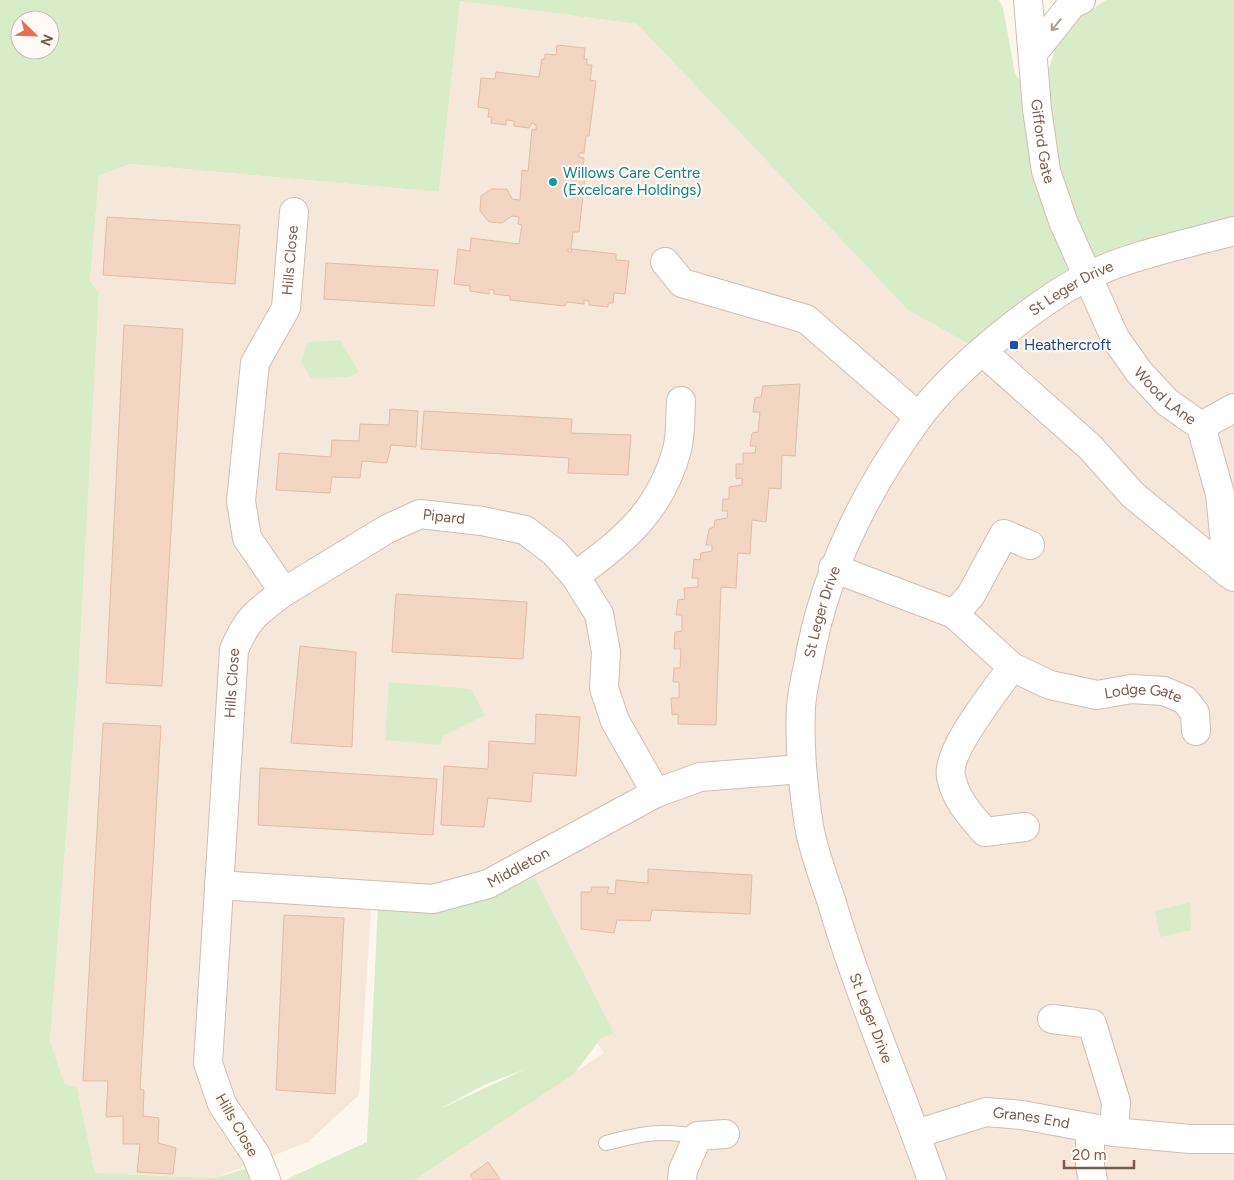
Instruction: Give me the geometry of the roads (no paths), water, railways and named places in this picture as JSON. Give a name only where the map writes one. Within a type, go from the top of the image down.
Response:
[{"type":"street","name":"Gifford Gate","points":[[1028,0],[1034,52],[1037,109],[1046,171],[1063,221],[1087,277]]},
{"type":"street","points":[[1034,52],[1072,4],[1081,0]]},
{"type":"street","name":"Hills Close","points":[[266,1180],[256,1155],[222,1104],[208,1063],[234,650],[243,628],[257,612],[284,592],[248,538],[241,501],[255,362],[286,308],[294,212]]},
{"type":"street","name":"St Leger Drive","points":[[932,1180],[844,946],[810,828],[802,769],[801,705],[814,630],[833,568],[874,486],[919,417],[947,384],[983,352],[1034,310],[1087,277],[1149,254],[1234,231]]},
{"type":"street","points":[[665,262],[682,283],[806,320],[919,417]]},
{"type":"street","name":"Wood LAne","points":[[1087,277],[1115,338],[1139,372],[1166,402],[1201,426],[1220,494],[1231,575]]},
{"type":"street","points":[[983,352],[1090,447],[1133,495],[1231,575]]},
{"type":"street","points":[[575,576],[614,548],[648,512],[660,491],[677,450],[681,400]]},
{"type":"street","points":[[1201,426],[1234,408]]},
{"type":"street","name":"Pipard","points":[[284,592],[387,529],[420,514],[482,520],[525,530],[554,552],[575,576],[598,614],[606,652],[604,688],[615,721],[656,793]]},
{"type":"street","points":[[954,614],[970,595],[1004,534],[1030,545]]},
{"type":"street","name":"Lodge Gate","points":[[833,568],[954,614],[1012,668],[1050,685],[1097,695],[1130,689],[1164,691],[1185,700],[1195,713],[1196,731]]},
{"type":"street","points":[[1012,668],[958,744],[950,776],[961,805],[985,832],[1025,828]]},
{"type":"street","name":"Middleton","points":[[219,885],[433,899],[488,884],[656,793],[700,777],[802,769]]},
{"type":"street","name":"Granes End","points":[[1052,1019],[1092,1024],[1116,1102],[1102,1130],[1090,1166],[1093,1180]]},
{"type":"street","name":"Granes End","points":[[916,1134],[986,1112],[1022,1115],[1102,1130],[1190,1139],[1234,1139]]},
{"type":"street","points":[[682,1180],[683,1170],[698,1136],[725,1134]]},
{"type":"lane","points":[[606,1143],[644,1132],[672,1132],[698,1136]]},
{"type":"place","name":"Willows Care Centre (Excelcare Holdings)","points":[[553,182]]},
{"type":"place","name":"Heathercroft","points":[[1014,345]]}]
